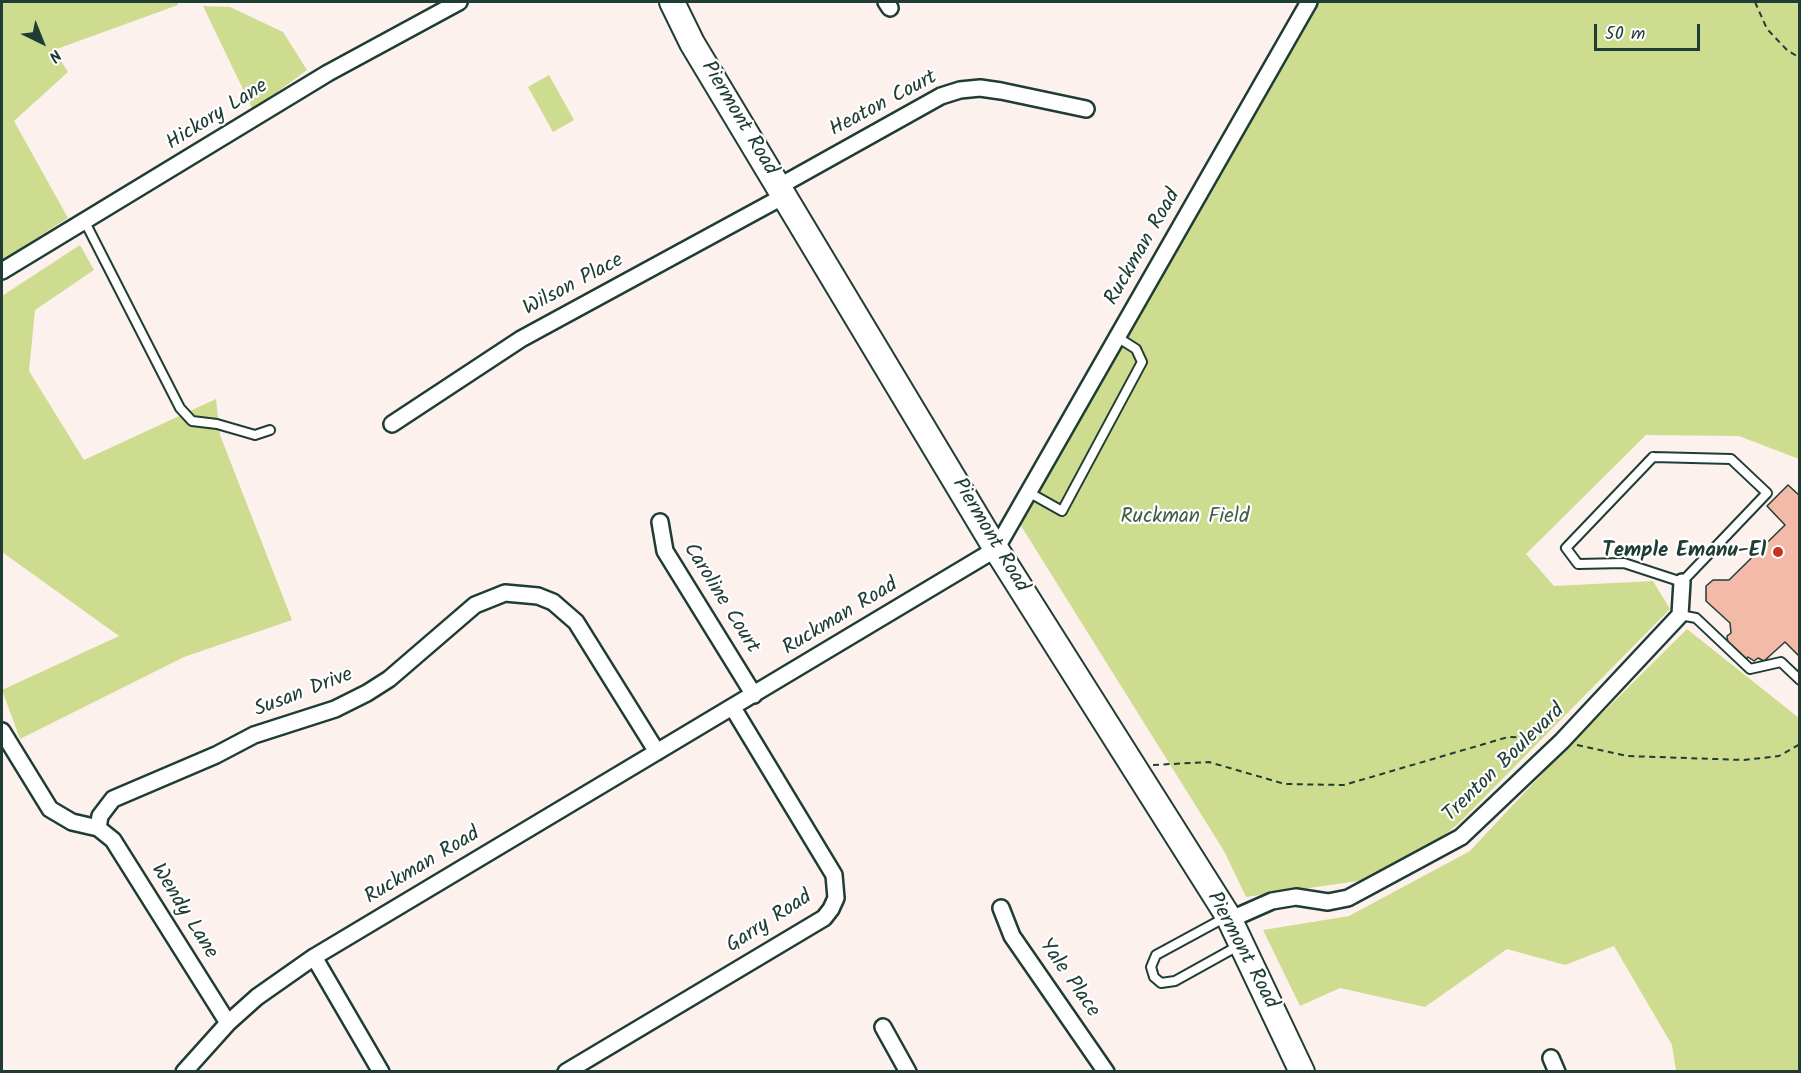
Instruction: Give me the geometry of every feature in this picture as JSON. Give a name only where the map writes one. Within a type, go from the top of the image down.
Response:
[{"type":"main road","name":"Piermont Road","points":[[672,2],[692,43],[996,549],[1228,918],[1302,1071]]},
{"type":"street","name":"Hickory Lane","points":[[2,272],[328,73],[459,2]]},
{"type":"street","name":"Ruckman Road","points":[[184,1071],[228,1023],[257,997],[314,957],[996,549],[1309,2]]},
{"type":"street","name":"Heaton Court","points":[[781,191],[941,96],[960,90],[980,88],[1001,91],[1086,109]]},
{"type":"street","name":"Wilson Place","points":[[392,424],[521,339],[781,191]]},
{"type":"street","name":"Caroline Court","points":[[660,522],[665,551],[754,695]]},
{"type":"street","points":[[1680,615],[1682,582]]},
{"type":"street","name":"Susan Drive","points":[[98,828],[100,816],[113,799],[216,755],[254,735],[335,709],[367,693],[389,679],[475,605],[505,593],[538,596],[559,606],[576,622],[657,752]]},
{"type":"street","name":"Trenton Boulevard","points":[[1228,918],[1272,901],[1296,897],[1328,902],[1348,898],[1393,876],[1461,837],[1562,741],[1680,615]]},
{"type":"street","name":"Garry Road","points":[[566,1071],[824,918],[831,909],[837,886],[834,875],[733,708]]},
{"type":"street","points":[[2,731],[50,809],[72,822],[98,828]]},
{"type":"street","name":"Wendy Lane","points":[[98,828],[113,840],[228,1023]]},
{"type":"street","name":"Yale Place","points":[[1001,908],[1012,936],[1107,1071]]},
{"type":"street","points":[[314,957],[381,1071]]},
{"type":"street","points":[[883,1027],[908,1071]]},
{"type":"lane","points":[[85,222],[180,408],[192,422],[217,424],[255,435],[270,430]]},
{"type":"lane","points":[[1030,493],[1062,511],[1142,362],[1136,349],[1117,337]]},
{"type":"lane","points":[[1653,457],[1731,459],[1767,493],[1682,582],[1624,563],[1578,564],[1566,548],[1653,457]]},
{"type":"lane","points":[[1680,615],[1696,618],[1750,669],[1781,662],[1800,680]]},
{"type":"lane","points":[[1228,918],[1156,955],[1151,967],[1154,977],[1161,982],[1175,981],[1241,944]]},
{"type":"path","points":[[1755,2],[1767,29],[1787,50],[1800,58]]},
{"type":"path","points":[[1132,766],[1209,762],[1285,784],[1344,785],[1508,737],[1529,736],[1562,741],[1627,756],[1744,760],[1779,756],[1800,744]]},
{"type":"green space","points":[[2,2],[178,2],[178,5],[54,50],[68,72],[14,121],[68,218],[2,260]]},
{"type":"green space","name":"Ruckman Field","points":[[1309,2],[1799,2],[1799,459],[1739,436],[1646,435],[1526,554],[1554,586],[1653,581],[1670,609],[1458,824],[1393,876],[1246,897],[1224,851],[1018,521]]},
{"type":"green space","points":[[203,6],[230,7],[283,32],[307,70],[253,110]]},
{"type":"green space","points":[[549,75],[574,120],[553,132],[528,87]]},
{"type":"green space","points":[[80,245],[94,270],[35,310],[29,371],[84,460],[216,399],[220,435],[292,620],[184,657],[20,739],[2,690],[119,636],[2,552],[2,296]]},
{"type":"green space","points":[[1687,629],[1799,718],[1799,1071],[1676,1071],[1672,1045],[1614,946],[1565,965],[1507,949],[1425,1007],[1340,988],[1300,1006],[1263,930],[1349,916],[1470,851],[1553,762]]},
{"type":"building","name":"Temple Emanu-El","points":[[1788,485],[1800,496],[1800,657],[1785,642],[1764,661],[1758,658],[1754,661],[1748,657],[1745,660],[1728,644],[1727,636],[1731,633],[1730,623],[1706,601],[1706,586],[1713,580],[1729,580],[1785,525],[1767,506]]},
{"type":"place","name":"Temple Emanu-El","points":[[1778,552]]}]
